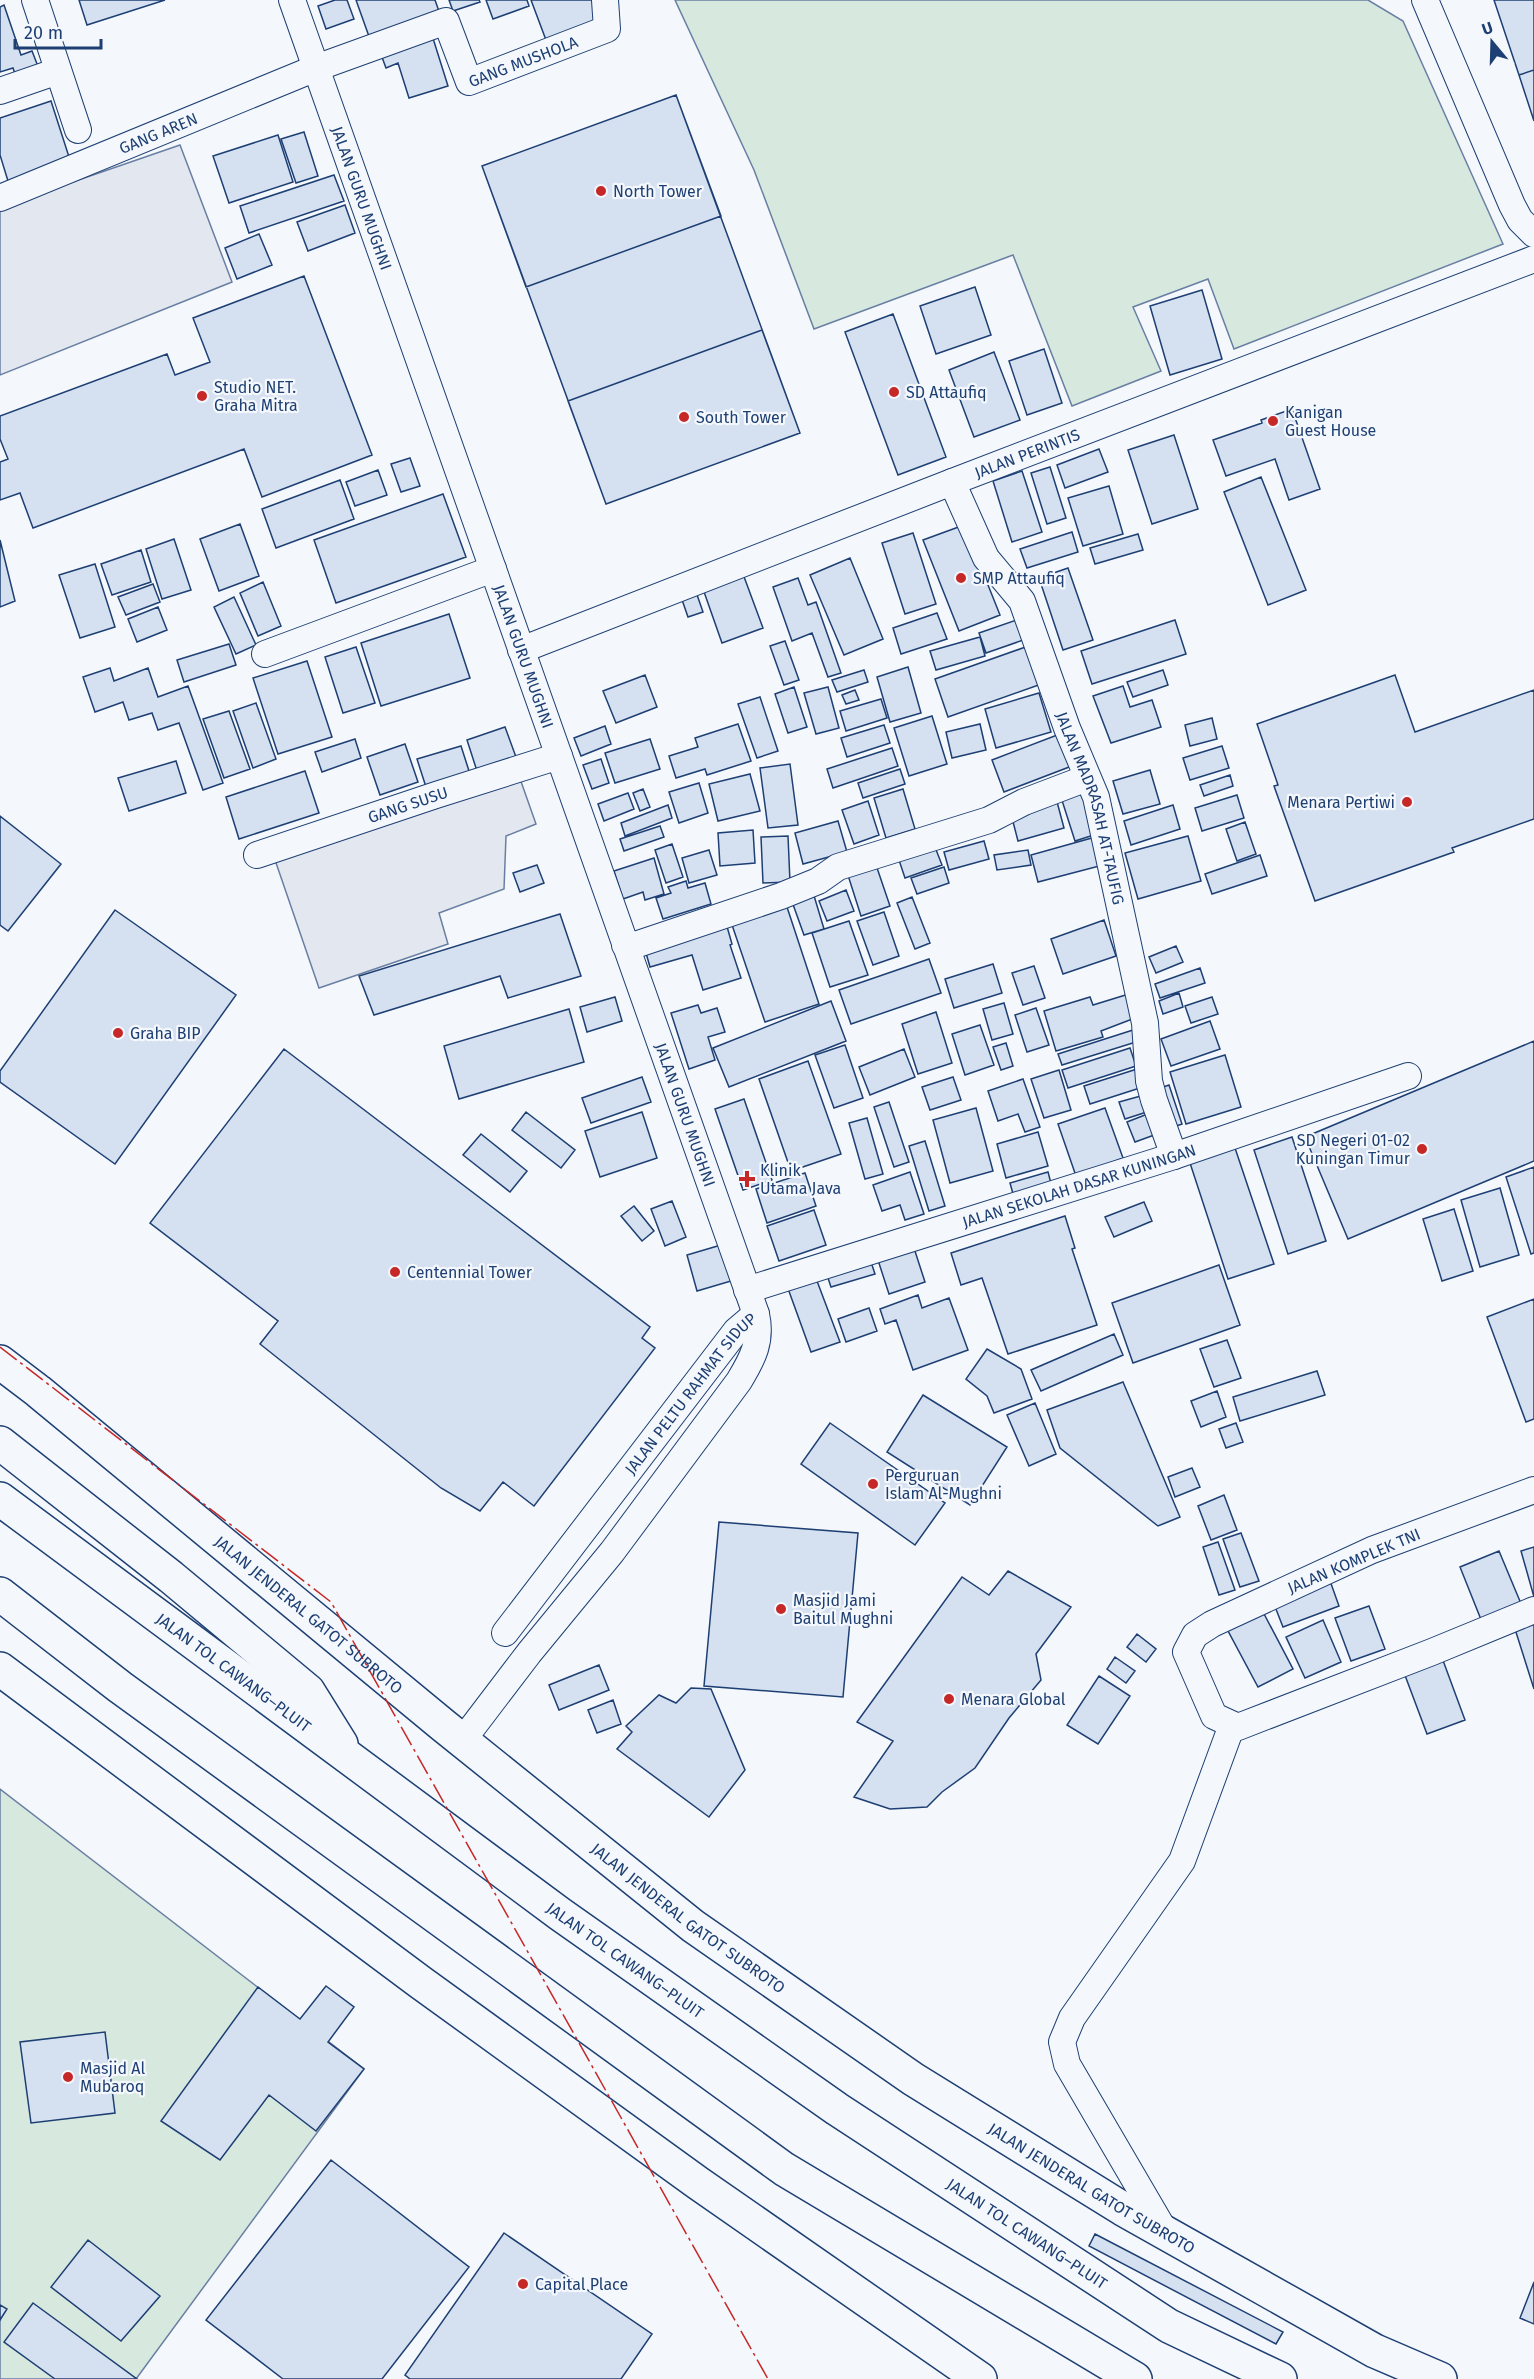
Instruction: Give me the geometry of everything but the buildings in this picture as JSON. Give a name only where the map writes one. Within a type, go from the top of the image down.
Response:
[{"type":"highway","name":"JALAN JENDERAL GATOT SUBROTO","points":[[0,1362],[462,1741],[693,1926],[913,2079],[1113,2203],[1375,2351],[1440,2379]]},
{"type":"highway","points":[[0,1443],[171,1577],[308,1692],[352,1761]]},
{"type":"highway","name":"JALAN TOL CAWANG–PLUIT","points":[[0,1499],[560,1914],[837,2109],[1169,2326],[1280,2379]]},
{"type":"highway","points":[[0,1594],[130,1694],[784,2169],[1135,2379]]},
{"type":"highway","points":[[0,1669],[420,1982],[698,2183],[980,2379]]},
{"type":"street","points":[[35,0],[78,130]]},
{"type":"street","name":"JALAN GURU MUGHNI","points":[[292,0],[751,1302]]},
{"type":"street","name":"GANG MUSHOLA","points":[[316,68],[446,21],[469,82],[606,28],[604,0]]},
{"type":"street","points":[[1425,0],[1512,206],[1520,220],[1534,234]]},
{"type":"street","name":"GANG AREN","points":[[0,198],[316,68]]},
{"type":"street","points":[[0,91],[58,71]]},
{"type":"street","name":"JALAN PERINTIS","points":[[521,650],[1534,259]]},
{"type":"street","name":"JALAN MADRASAH AT-TAUFIG","points":[[952,482],[987,558],[1022,601],[1067,728],[1096,797],[1145,1023],[1149,1081],[1173,1156]]},
{"type":"street","points":[[265,654],[493,569]]},
{"type":"street","name":"GANG SUSU","points":[[257,855],[559,756]]},
{"type":"street","points":[[625,945],[638,944],[781,896],[818,880],[838,867],[989,820],[1024,802],[1087,778]]},
{"type":"street","name":"JALAN SEKOLAH DASAR KUNINGAN","points":[[751,1302],[1408,1076]]},
{"type":"street","name":"JALAN PELTU RAHMAT SIDUP","points":[[506,1633],[736,1331],[751,1302]]},
{"type":"street","name":"JALAN PELTU RAHMAT SIDUP","points":[[462,1741],[529,1653],[612,1552],[740,1381],[755,1354],[759,1330],[751,1302]]},
{"type":"street","name":"JALAN KOMPLEK TNI","points":[[1232,1725],[1214,1716],[1186,1652],[1195,1635],[1212,1624],[1371,1550],[1534,1490]]},
{"type":"street","points":[[583,1531],[612,1552]]},
{"type":"street","points":[[1164,2230],[1067,2064],[1062,2042],[1072,2018],[1182,1861],[1232,1725],[1238,1727],[1266,1718],[1534,1610]]},
{"type":"shaded area","points":[[675,0],[1368,0],[1403,21],[1503,244],[1234,349],[1208,279],[1133,307],[1161,371],[1072,406],[1013,255],[814,329],[754,170]]},
{"type":"shaded area","points":[[180,145],[232,282],[0,375],[0,207]]},
{"type":"shaded area","points":[[518,773],[536,824],[506,836],[504,889],[439,913],[448,944],[319,988],[274,857]]},
{"type":"shaded area","points":[[0,1789],[364,2069],[136,2379],[0,2379]]},
{"type":"power","points":[[0,1347],[331,1602],[768,2379]]},
{"type":"place","name":"North Tower","points":[[601,191]]},
{"type":"place","name":"SD Attaufiq","points":[[894,392]]},
{"type":"place","name":"Studio NET. Graha Mitra","points":[[202,396]]},
{"type":"place","name":"South Tower","points":[[684,417]]},
{"type":"place","name":"Kanigan Guest House","points":[[1273,421]]},
{"type":"place","name":"SMP Attaufiq","points":[[961,578]]},
{"type":"place","name":"Menara Pertiwi","points":[[1407,802]]},
{"type":"place","name":"Graha BIP","points":[[118,1033]]},
{"type":"place","name":"SD Negeri 01-02 Kuningan Timur","points":[[1422,1149]]},
{"type":"place","name":"Klinik Utama Java","points":[[747,1179]]},
{"type":"place","name":"Centennial Tower","points":[[395,1272]]},
{"type":"place","name":"Perguruan Islam Al-Mughni","points":[[873,1484]]},
{"type":"place","name":"Masjid Jami Baitul Mughni","points":[[781,1609]]},
{"type":"place","name":"Menara Global","points":[[949,1699]]},
{"type":"place","name":"Masjid Al Mubaroq","points":[[68,2077]]},
{"type":"place","name":"Capital Place","points":[[523,2284]]}]
